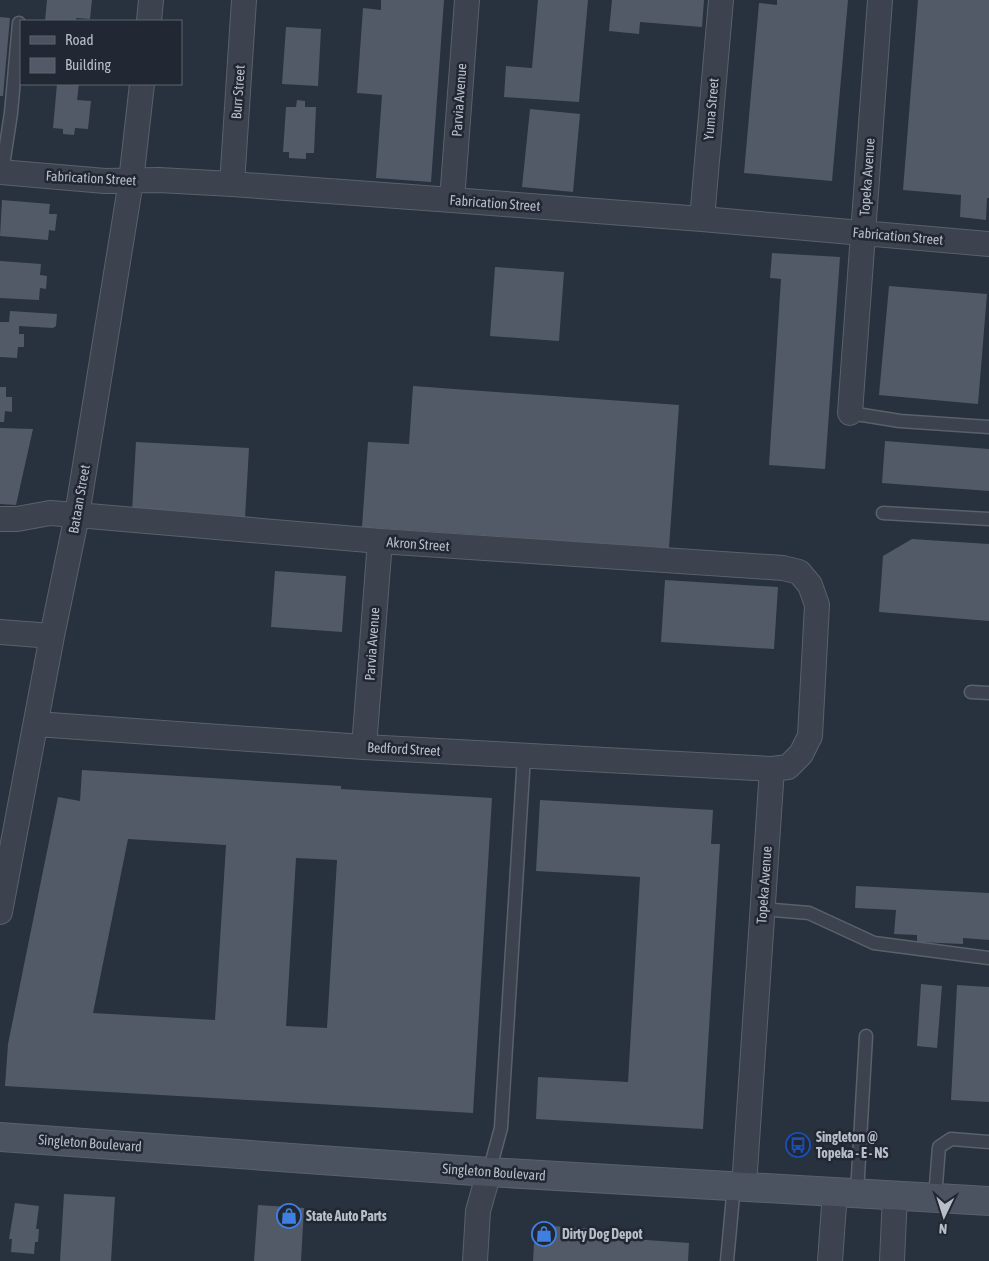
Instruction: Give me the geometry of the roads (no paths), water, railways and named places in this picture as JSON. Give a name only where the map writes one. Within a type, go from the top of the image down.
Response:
[{"type":"main road","name":"Singleton Boulevard","points":[[0,1137],[489,1172],[895,1194],[989,1201]]},
{"type":"street","points":[[149,20],[151,0]]},
{"type":"street","name":"Burr Street","points":[[232,184],[244,0]]},
{"type":"street","name":"Parvia Avenue","points":[[452,200],[466,0]]},
{"type":"street","name":"Yuma Street","points":[[702,219],[721,0]]},
{"type":"street","name":"Topeka Avenue","points":[[850,413],[880,0]]},
{"type":"street","name":"Bataan Street","points":[[0,912],[52,636],[77,515],[132,181],[142,85]]},
{"type":"street","name":"Fabrication Street","points":[[1,172],[105,181],[159,180],[452,200],[989,244]]},
{"type":"street","name":"Akron Street","points":[[0,519],[17,519],[50,514],[77,515],[380,541],[783,568],[799,572],[810,585],[817,605],[810,736],[801,754],[788,767],[772,769]]},
{"type":"street","name":"Parvia Avenue","points":[[364,747],[380,541]]},
{"type":"street","points":[[0,632],[52,636]]},
{"type":"street","name":"Bedford Street","points":[[36,724],[364,747],[772,769]]},
{"type":"street","name":"Topeka Avenue","points":[[739,1186],[772,769]]},
{"type":"street","points":[[475,1261],[478,1211],[489,1172]]},
{"type":"street","points":[[830,1261],[846,1192]]},
{"type":"street","points":[[892,1261],[895,1194]]},
{"type":"lane","points":[[1,172],[6,113],[19,24]]},
{"type":"lane","points":[[850,413],[900,421],[989,427]]},
{"type":"lane","points":[[883,513],[989,519]]},
{"type":"lane","points":[[971,692],[989,693]]},
{"type":"lane","points":[[489,1172],[501,1128],[524,756]]},
{"type":"lane","points":[[762,909],[809,913],[874,943],[989,958]]},
{"type":"lane","points":[[846,1192],[866,1036]]},
{"type":"lane","points":[[935,1197],[939,1147],[951,1139],[989,1142]]},
{"type":"lane","points":[[727,1261],[739,1186]]},
{"type":"place","name":"Singleton @ Topeka - E - NS","points":[[798,1145]]},
{"type":"place","name":"State Auto Parts","points":[[289,1216]]},
{"type":"place","name":"Dirty Dog Depot","points":[[544,1234]]}]
